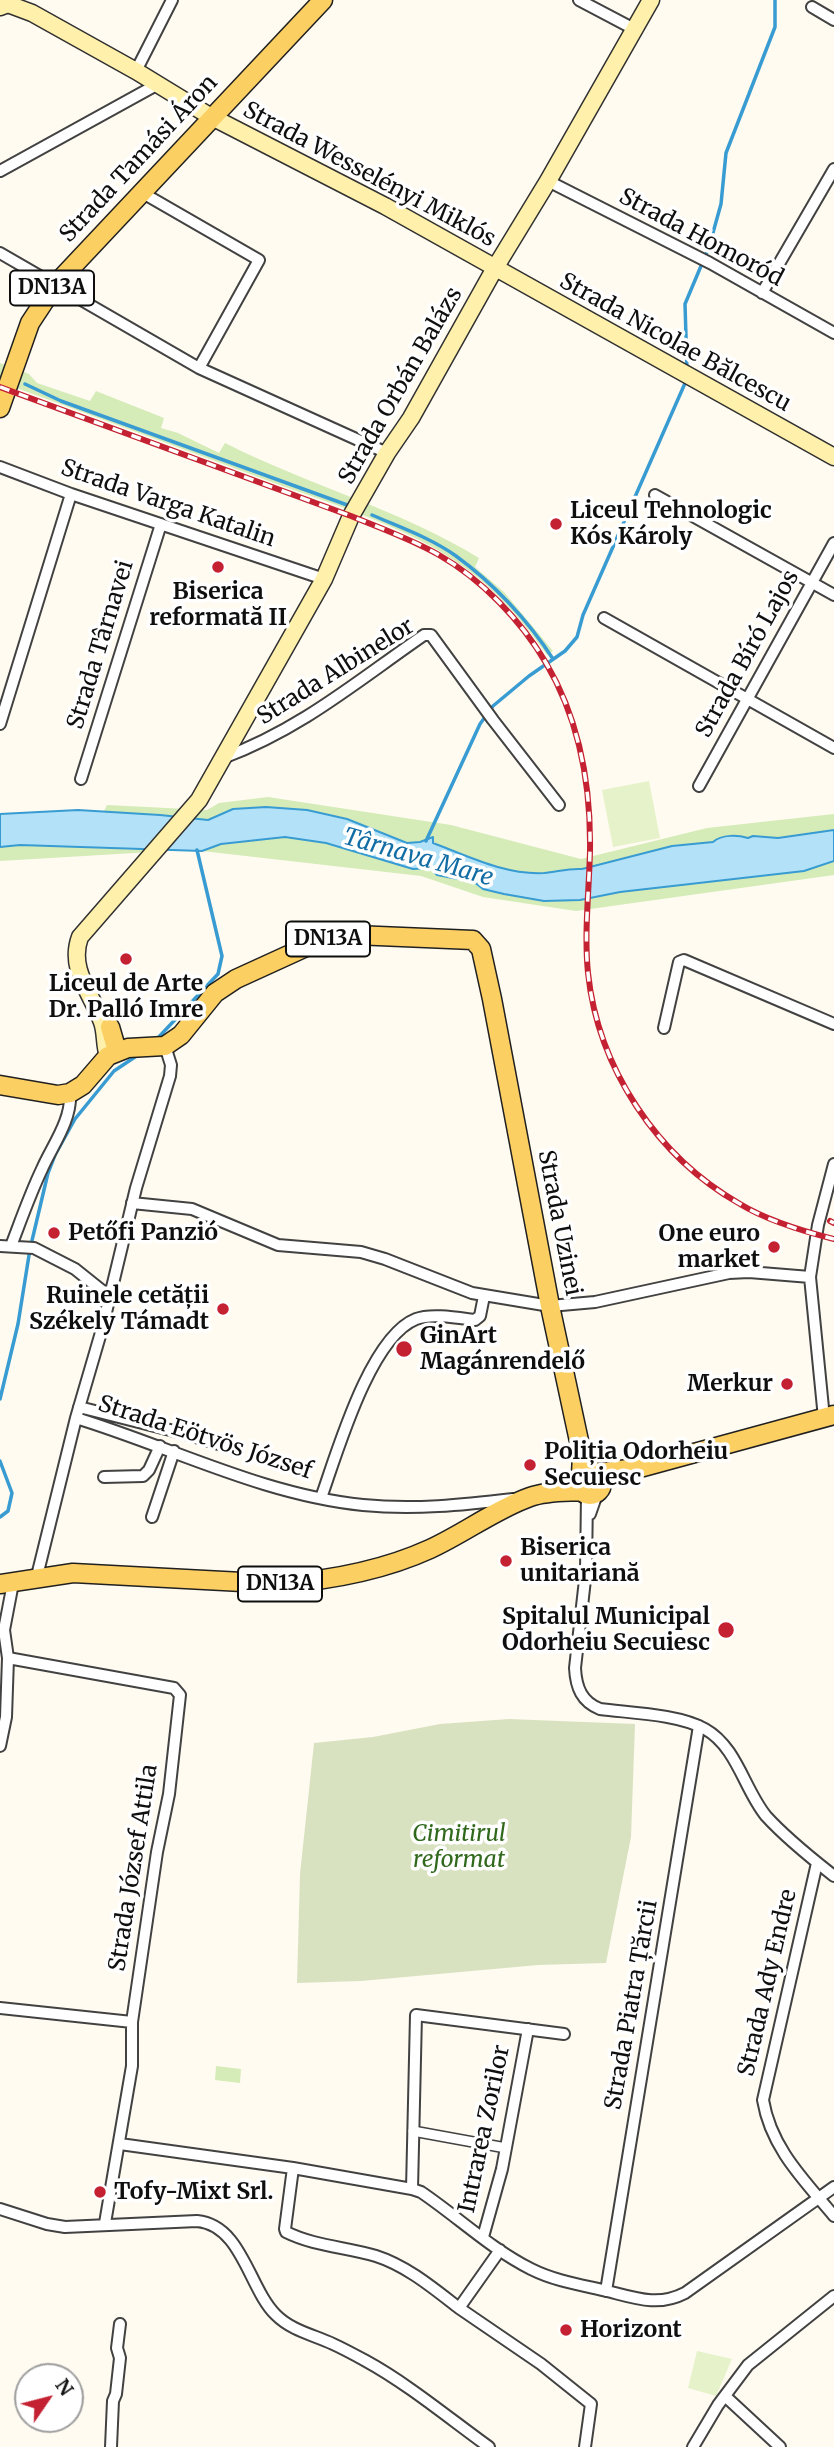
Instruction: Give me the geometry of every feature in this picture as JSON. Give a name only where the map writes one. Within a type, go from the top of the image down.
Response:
[{"type":"main road","name":"Strada Tamási Áron","points":[[0,407],[30,323],[55,285],[323,0]]},
{"type":"main road","name":"Strada Orbán Balázs","points":[[97,1011],[76,962],[76,948],[80,937],[199,800],[248,708],[324,579],[351,516],[387,453],[411,418],[651,0]]},
{"type":"main road","name":"Strada Wesselényi Miklós","points":[[0,7],[8,5],[32,13],[212,117],[385,206],[495,268]]},
{"type":"main road","name":"Strada Nicolae Bălcescu","points":[[495,268],[834,457]]},
{"type":"main road","name":"Strada Uzinei","points":[[151,1047],[181,1034],[215,993],[236,979],[335,937],[355,935],[472,940],[481,949],[492,999],[550,1306],[590,1483]]},
{"type":"main road","points":[[97,1011],[124,1039],[151,1047]]},
{"type":"main road","points":[[97,1011],[112,1054]]},
{"type":"main road","points":[[110,1027],[112,1054]]},
{"type":"main road","points":[[0,1085],[58,1096],[76,1089],[112,1054],[151,1047]]},
{"type":"main road","name":"DN13A","points":[[7,1583],[73,1573],[280,1584],[365,1570],[431,1549],[530,1497],[829,1417]]},
{"type":"street","points":[[0,7],[1,0]]},
{"type":"street","points":[[136,71],[172,0]]},
{"type":"street","points":[[579,0],[634,29]]},
{"type":"street","points":[[812,7],[834,20]]},
{"type":"street","points":[[0,172],[158,84]]},
{"type":"street","points":[[762,293],[834,169]]},
{"type":"street","name":"Strada Homoród","points":[[548,181],[705,261],[834,333]]},
{"type":"street","points":[[141,192],[258,260],[199,368]]},
{"type":"street","points":[[0,253],[199,368],[387,453]]},
{"type":"street","name":"Strada Varga Katalin","points":[[0,467],[71,494],[324,579]]},
{"type":"street","points":[[0,724],[71,494]]},
{"type":"street","points":[[655,495],[834,595]]},
{"type":"street","name":"Strada Târnavei","points":[[81,779],[161,524]]},
{"type":"street","name":"Strada Bíró Lajos","points":[[699,786],[834,543]]},
{"type":"street","points":[[604,618],[834,747]]},
{"type":"street","name":"Strada Albinelor","points":[[223,758],[260,745],[298,724],[428,634],[559,805]]},
{"type":"street","points":[[664,1028],[679,962],[684,960],[834,1024]]},
{"type":"street","points":[[36,1580],[132,1203],[170,1076],[171,1065],[151,1047]]},
{"type":"street","points":[[76,1089],[6,1246],[29,1248],[75,1269],[110,1297]]},
{"type":"street","points":[[829,1417],[810,1278],[818,1225],[834,1164]]},
{"type":"street","points":[[132,1203],[192,1209],[262,1239],[289,1247],[360,1252],[484,1296],[550,1306],[595,1302],[729,1273],[749,1272],[810,1278]]},
{"type":"street","points":[[320,1498],[355,1404],[373,1365],[386,1345],[416,1319],[448,1316],[475,1320],[480,1316],[484,1296]]},
{"type":"street","points":[[78,1412],[186,1434],[232,1448]]},
{"type":"street","name":"Strada Eötvös József","points":[[78,1412],[243,1478],[320,1498],[384,1507],[467,1505],[530,1497]]},
{"type":"street","points":[[104,1477],[143,1476],[149,1470],[160,1446]]},
{"type":"street","points":[[152,1517],[174,1451]]},
{"type":"street","points":[[590,1483],[586,1571],[575,1668],[579,1691],[588,1703],[600,1709],[676,1720],[699,1726],[713,1734],[724,1746],[766,1815],[834,1876]]},
{"type":"street","points":[[467,1505],[471,1527]]},
{"type":"street","points":[[0,1746],[6,1717],[8,1658],[2,1628],[7,1583]]},
{"type":"street","name":"Strada József Attila","points":[[8,1658],[178,1690],[180,1695],[169,1794],[157,1852],[132,2022],[132,2066],[105,2223]]},
{"type":"street","name":"Strada Piatra Țărcii","points":[[606,2291],[699,1726]]},
{"type":"street","name":"Strada Ady Endre","points":[[817,1863],[762,2100],[774,2139],[834,2216]]},
{"type":"street","points":[[0,2008],[132,2022]]},
{"type":"street","points":[[412,2189],[416,2015],[564,2034]]},
{"type":"street","name":"Intrarea Zorilor","points":[[482,2237],[502,2169],[528,2029]]},
{"type":"street","points":[[413,2131],[506,2148]]},
{"type":"street","points":[[120,2144],[293,2168],[412,2189],[421,2192],[500,2250],[531,2269],[558,2280],[646,2301],[676,2298],[696,2286],[834,2187]]},
{"type":"street","points":[[293,2168],[286,2232],[394,2263],[541,2364],[591,2404],[585,2447]]},
{"type":"street","points":[[0,2209],[65,2227],[105,2223],[197,2221],[215,2225],[241,2257],[263,2299],[276,2316],[297,2330],[333,2343],[369,2362],[489,2447]]},
{"type":"street","points":[[459,2308],[500,2250]]},
{"type":"street","points":[[693,2447],[742,2372],[834,2296]]},
{"type":"street","points":[[111,2447],[113,2401],[120,2358],[117,2348],[120,2323]]},
{"type":"street","points":[[724,2396],[780,2447]]},
{"type":"green space","points":[[0,363],[29,374],[37,383],[90,401],[96,391],[164,418],[161,428],[178,433],[219,453],[225,443],[449,541],[479,558],[475,567],[504,592],[553,651],[547,655],[509,608],[476,576],[420,540],[347,509],[0,382]]},
{"type":"green space","points":[[649,781],[660,838],[613,847],[602,790]]},
{"type":"green space","points":[[268,797],[451,825],[581,859],[707,828],[834,814],[834,830],[778,838],[725,836],[713,842],[672,846],[582,869],[529,873],[473,859],[433,843],[433,837],[407,843],[387,837],[371,827],[266,807],[233,809],[208,820],[104,811],[107,805],[207,810],[219,803]]},
{"type":"green space","points":[[285,837],[326,843],[413,869],[431,868],[474,882],[488,890],[544,901],[580,900],[620,892],[804,871],[834,861],[834,875],[576,911],[483,897],[421,876],[202,851],[221,844]]},
{"type":"green space","points":[[20,845],[168,851],[0,861],[0,847]]},
{"type":"green space","name":"Cimitirul reformat","points":[[509,1719],[635,1724],[631,1837],[606,1963],[538,1965],[361,1981],[297,1983],[300,1874],[314,1743],[373,1737],[440,1724]]},
{"type":"green space","points":[[216,2066],[241,2069],[240,2083],[215,2080]]},
{"type":"green space","points":[[697,2351],[732,2359],[716,2396],[688,2388]]},
{"type":"water","name":"Târnava Mare","points":[[266,807],[307,810],[347,819],[407,843],[433,837],[433,843],[473,859],[529,873],[582,869],[672,846],[713,842],[725,836],[778,838],[834,830],[834,861],[804,871],[620,892],[580,900],[544,901],[483,889],[474,882],[437,875],[431,868],[413,869],[326,843],[285,837],[221,844],[202,851],[20,845],[0,847],[0,814],[78,810],[208,820],[233,809]]},
{"type":"waterway","points":[[687,370],[685,304],[709,247],[721,204],[726,153],[775,27],[775,0]]},
{"type":"waterway","name":"Târnava Mare","points":[[426,841],[480,724],[493,706],[565,651],[577,637],[583,615],[686,381]]},
{"type":"waterway","points":[[25,384],[61,401],[350,506]]},
{"type":"waterway","points":[[372,515],[436,544],[470,567],[521,616],[553,659]]},
{"type":"waterway","points":[[155,1041],[218,974],[222,956],[197,850]]},
{"type":"waterway","points":[[0,1399],[18,1324],[30,1249],[48,1173],[55,1155],[75,1119],[114,1071],[138,1055]]},
{"type":"waterway","points":[[0,1461],[12,1493],[8,1511],[0,1517]]},
{"type":"railway","points":[[0,387],[395,534],[455,565],[499,602],[525,631],[546,663],[575,730],[585,778],[590,827],[588,973],[604,1043],[619,1075],[658,1135],[710,1184],[762,1216],[834,1239]]},
{"type":"railway","points":[[830,1221],[834,1223]]},
{"type":"place","name":"Liceul Tehnologic Kós Károly","points":[[556,524]]},
{"type":"place","name":"Biserica reformată II","points":[[218,567]]},
{"type":"place","name":"Liceul de Arte Dr. Palló Imre","points":[[126,959]]},
{"type":"place","name":"Petőfi Panzió","points":[[54,1233]]},
{"type":"place","name":"One euro market","points":[[774,1247]]},
{"type":"place","name":"Ruinele cetății Székely Támadt","points":[[223,1309]]},
{"type":"place","name":"GinArt Magánrendelő","points":[[404,1349]]},
{"type":"place","name":"Merkur","points":[[787,1384]]},
{"type":"place","name":"Poliția Odorheiu Secuiesc","points":[[530,1465]]},
{"type":"place","name":"Biserica unitariană","points":[[506,1561]]},
{"type":"place","name":"Spitalul Municipal Odorheiu Secuiesc","points":[[726,1630]]},
{"type":"place","name":"Tofy-Mixt Srl.","points":[[100,2192]]},
{"type":"place","name":"Horizont","points":[[566,2330]]}]
